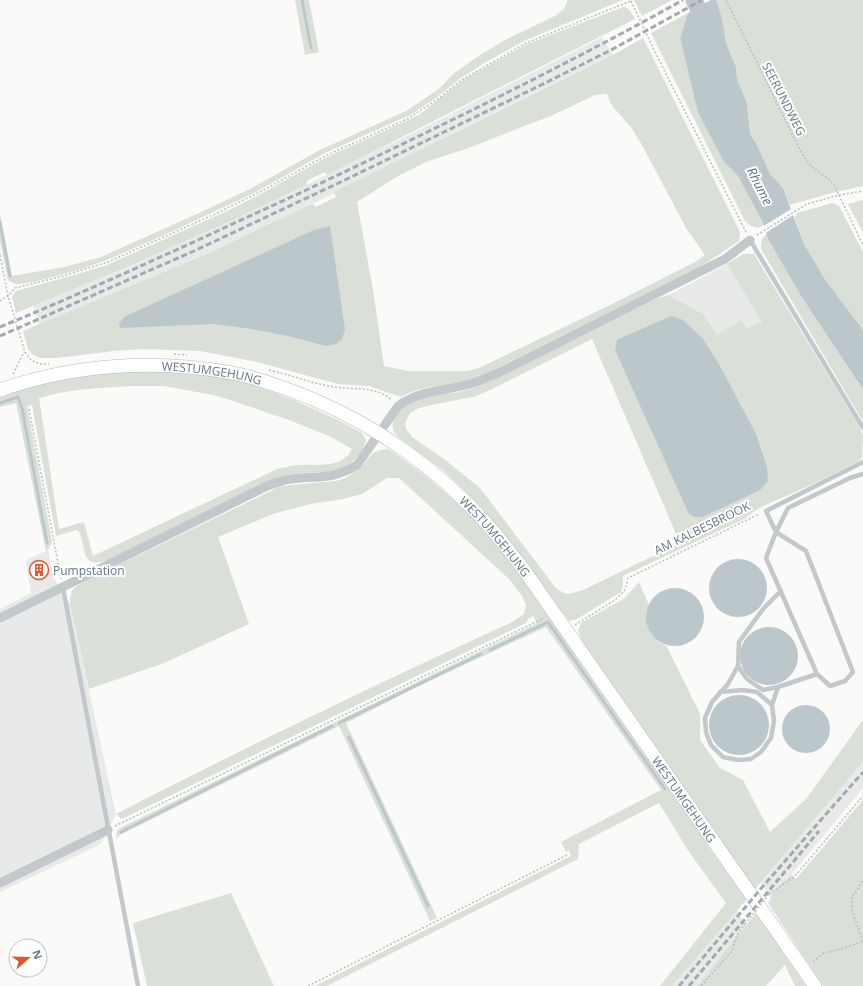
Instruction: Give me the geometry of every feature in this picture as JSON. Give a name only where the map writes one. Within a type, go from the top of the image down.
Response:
[{"type":"main road","name":"WESTUMGEHUNG","points":[[0,390],[67,372],[100,368],[155,364],[202,369],[233,373],[262,380],[333,408],[380,433],[435,474],[465,501],[504,544],[567,630],[815,986]]},
{"type":"street","points":[[0,618],[267,486],[289,479],[324,477],[339,474],[356,465],[398,406],[407,400],[418,394],[470,384],[498,373],[725,259],[750,240]]},
{"type":"street","points":[[0,883],[108,830]]},
{"type":"lane","points":[[750,240],[863,428]]},
{"type":"lane","name":"AM KALBESBROOK","points":[[766,511],[863,462]]},
{"type":"lane","points":[[766,511],[776,532],[806,551],[853,672],[845,681],[830,686],[817,674],[766,558],[776,532],[788,508],[850,478],[863,474]]},
{"type":"lane","points":[[62,588],[138,986]]},
{"type":"lane","points":[[778,687],[772,705],[774,721],[772,738],[762,752],[750,759],[738,760],[724,757],[711,745],[706,732],[705,718],[712,702],[728,684],[738,666],[739,642],[763,609],[781,591]]},
{"type":"lane","points":[[738,666],[747,680],[763,690],[778,687],[817,674]]},
{"type":"lane","points":[[720,692],[743,690],[757,692],[772,705]]},
{"type":"path","points":[[0,301],[8,296],[15,288],[80,271],[116,258],[215,214],[260,192],[325,156],[407,119],[438,99],[460,81],[526,43],[631,0],[654,50],[750,240]]},
{"type":"path","name":"SEERUNDWEG","points":[[726,0],[801,152],[807,162],[830,180],[834,185],[863,245]]},
{"type":"path","points":[[762,232],[806,204],[839,195],[863,191]]},
{"type":"path","points":[[0,255],[8,296],[25,352],[35,363],[43,364]]},
{"type":"path","points":[[11,377],[18,368],[25,352]]},
{"type":"path","points":[[29,409],[62,588]]},
{"type":"path","name":"AM KALBESBROOK","points":[[567,630],[615,600],[626,590],[628,578],[766,511]]},
{"type":"path","points":[[108,830],[533,623]]},
{"type":"path","points":[[701,986],[732,951],[737,935],[769,894],[795,876],[863,796]]},
{"type":"path","points":[[308,986],[567,855]]},
{"type":"path","points":[[804,970],[824,953],[842,949],[863,941],[852,911],[852,897],[863,880]]},
{"type":"shaded area","points":[[295,0],[309,0],[319,52],[305,55]]},
{"type":"shaded area","points":[[568,0],[623,0],[526,40],[486,62],[458,80],[436,98],[410,115],[327,152],[254,193],[162,236],[79,270],[33,282],[18,284],[8,280],[0,241],[0,213],[12,276],[64,267],[101,257],[250,189],[320,150],[408,110],[440,88],[453,74],[480,55],[505,40],[555,16],[564,9]]},
{"type":"shaded area","points":[[634,0],[672,0],[642,16]]},
{"type":"shaded area","points":[[716,0],[863,0],[863,186],[831,193],[790,205],[783,188],[770,174],[758,147],[750,134],[747,103],[737,79],[736,67],[726,43],[722,18]]},
{"type":"shaded area","points":[[623,7],[629,9],[635,19],[327,175],[325,172],[308,180],[306,185],[233,220],[136,263],[16,313],[12,297],[16,291],[107,265],[229,210],[325,158],[419,115],[463,80],[527,44]]},
{"type":"shaded area","points":[[688,13],[680,38],[688,71],[724,162],[738,176],[764,225],[758,228],[751,226],[745,221],[651,33]]},
{"type":"shaded area","points":[[602,37],[613,55],[491,114],[265,228],[39,325],[33,306],[233,220],[423,128]]},
{"type":"shaded area","points":[[643,38],[740,232],[739,241],[700,267],[489,372],[452,384],[429,387],[408,393],[401,397],[369,386],[338,384],[257,362],[200,351],[142,349],[57,358],[40,358],[32,354],[28,349],[23,331],[209,253],[312,204],[316,207],[336,197],[334,192],[613,55]],"holes":[[[607,94],[610,102],[631,127],[686,228],[705,255],[697,261],[606,307],[479,368],[468,371],[408,371],[384,366],[373,290],[357,202],[398,176],[428,161],[466,149],[553,115],[595,95]]]},
{"type":"shaded area","points":[[863,200],[863,233],[848,204]]},
{"type":"shaded area","points":[[833,203],[839,206],[863,252],[863,330],[824,278],[804,244],[795,218],[797,213]]},
{"type":"shaded area","points":[[767,234],[768,239],[801,296],[863,388],[863,422],[761,249],[762,240]]},
{"type":"shaded area","points":[[743,254],[754,254],[857,423],[863,435],[862,458],[859,461],[825,478],[765,505],[744,519],[623,576],[621,592],[577,619],[569,621],[487,515],[463,489],[444,471],[397,436],[392,426],[395,416],[402,408],[421,398],[460,392],[482,385],[658,298],[669,295],[703,314],[717,335],[741,320],[747,328],[762,322],[727,264]],"holes":[[[592,339],[680,543],[583,590],[568,594],[562,592],[555,587],[480,488],[444,459],[412,437],[406,429],[405,423],[410,413],[419,408],[473,397]]]},
{"type":"shaded area","points":[[727,264],[762,322],[747,328],[741,320],[717,336],[703,314],[669,295]]},
{"type":"shaded area","points":[[137,371],[181,372],[223,377],[246,382],[294,400],[338,420],[362,433],[366,440],[365,445],[349,465],[340,470],[295,474],[276,478],[111,559],[102,562],[95,562],[90,561],[87,558],[80,533],[77,530],[56,536],[32,405],[27,406],[52,542],[46,551],[16,403],[0,407],[0,396],[70,378],[94,374]],"holes":[[[130,386],[164,386],[218,396],[289,420],[329,436],[352,449],[348,455],[336,463],[299,465],[277,469],[93,556],[84,522],[59,529],[39,398],[84,389]]]},
{"type":"shaded area","points":[[388,449],[424,475],[447,495],[480,525],[501,549],[533,592],[705,838],[708,846],[747,899],[672,986],[660,986],[726,903],[689,852],[659,803],[579,844],[578,859],[327,986],[315,986],[571,856],[569,850],[566,852],[561,842],[661,790],[546,627],[425,683],[346,723],[437,918],[430,921],[339,726],[120,835],[116,839],[117,831],[120,828],[537,623],[533,616],[528,619],[526,623],[122,819],[116,814],[312,716],[512,622],[524,614],[526,605],[522,596],[509,579],[399,478],[387,478],[362,494],[343,499],[310,504],[273,514],[218,537],[249,624],[164,663],[89,689],[70,604],[71,593],[76,587],[83,582],[279,487],[336,481],[346,478],[361,467],[373,453]]},
{"type":"shaded area","points":[[48,550],[53,577],[70,604],[116,814],[101,844],[0,892],[0,609],[31,593],[26,560]]},
{"type":"shaded area","points":[[639,582],[649,605],[646,614],[658,641],[666,645],[700,714],[700,740],[720,768],[743,780],[770,832],[806,799],[863,720],[863,762],[755,889],[582,641],[578,631],[581,623],[625,598]]},
{"type":"shaded area","points":[[863,762],[863,788],[791,875],[770,895],[761,882]]},
{"type":"shaded area","points":[[863,800],[863,986],[823,986],[768,903],[771,898],[770,895],[791,875],[796,879]]},
{"type":"shaded area","points":[[231,893],[274,986],[147,986],[133,923]]},
{"type":"shaded area","points":[[737,910],[746,926],[697,986],[672,986]]},
{"type":"shaded area","points":[[756,913],[806,986],[795,986],[785,965],[766,986],[697,986]]},
{"type":"water","points":[[711,0],[716,0],[722,18],[726,43],[736,67],[737,79],[747,103],[750,134],[758,147],[770,174],[783,188],[804,244],[824,278],[863,330],[863,388],[801,296],[768,239],[764,225],[738,176],[724,162],[698,112],[680,38],[688,13]]},
{"type":"water","points":[[330,226],[345,330],[342,339],[336,344],[326,346],[288,336],[252,329],[213,324],[120,328],[119,324],[124,317],[314,230]]},
{"type":"water","points":[[671,316],[683,320],[703,339],[720,366],[756,434],[767,467],[768,481],[760,490],[703,517],[695,517],[689,514],[615,350],[617,340]]},
{"type":"water","points":[[738,559],[754,564],[762,572],[767,588],[762,604],[754,612],[738,617],[722,612],[714,604],[709,588],[714,572],[722,564]]},
{"type":"water","points":[[669,588],[681,588],[696,596],[704,611],[704,623],[696,638],[681,646],[669,646],[654,638],[646,623],[646,611],[654,596]]},
{"type":"water","points":[[769,627],[785,632],[793,640],[798,656],[793,672],[785,680],[769,685],[753,680],[745,672],[740,656],[745,640],[753,632]]},
{"type":"water","points":[[733,695],[745,695],[756,700],[764,708],[769,719],[767,737],[756,750],[745,755],[733,755],[722,750],[714,742],[709,731],[709,719],[714,708],[722,700]]},
{"type":"water","points":[[801,705],[811,705],[823,712],[830,724],[830,734],[823,746],[811,753],[801,753],[793,749],[786,742],[782,734],[782,724],[786,716],[793,709]]},
{"type":"pier","points":[[791,209],[795,214],[764,234],[762,227]]},
{"type":"waterway","points":[[302,0],[311,48]]},
{"type":"waterway","name":"Rhume","points":[[694,0],[708,29]]},
{"type":"waterway","points":[[0,223],[10,276]]},
{"type":"waterway","points":[[0,403],[18,397],[22,408],[47,543]]},
{"type":"waterway","points":[[490,650],[548,622],[665,789]]},
{"type":"waterway","points":[[339,723],[481,654]]},
{"type":"waterway","points":[[121,832],[332,726]]},
{"type":"waterway","points":[[349,737],[428,906]]},
{"type":"railway","points":[[0,327],[152,261],[447,123],[542,75],[683,0]]},
{"type":"railway","points":[[0,336],[194,251],[347,179],[611,50],[702,0]]},
{"type":"railway","points":[[679,986],[764,885],[863,772]]},
{"type":"railway","points":[[689,986],[819,831]]},
{"type":"place","name":"Pumpstation","points":[[39,570]]}]
